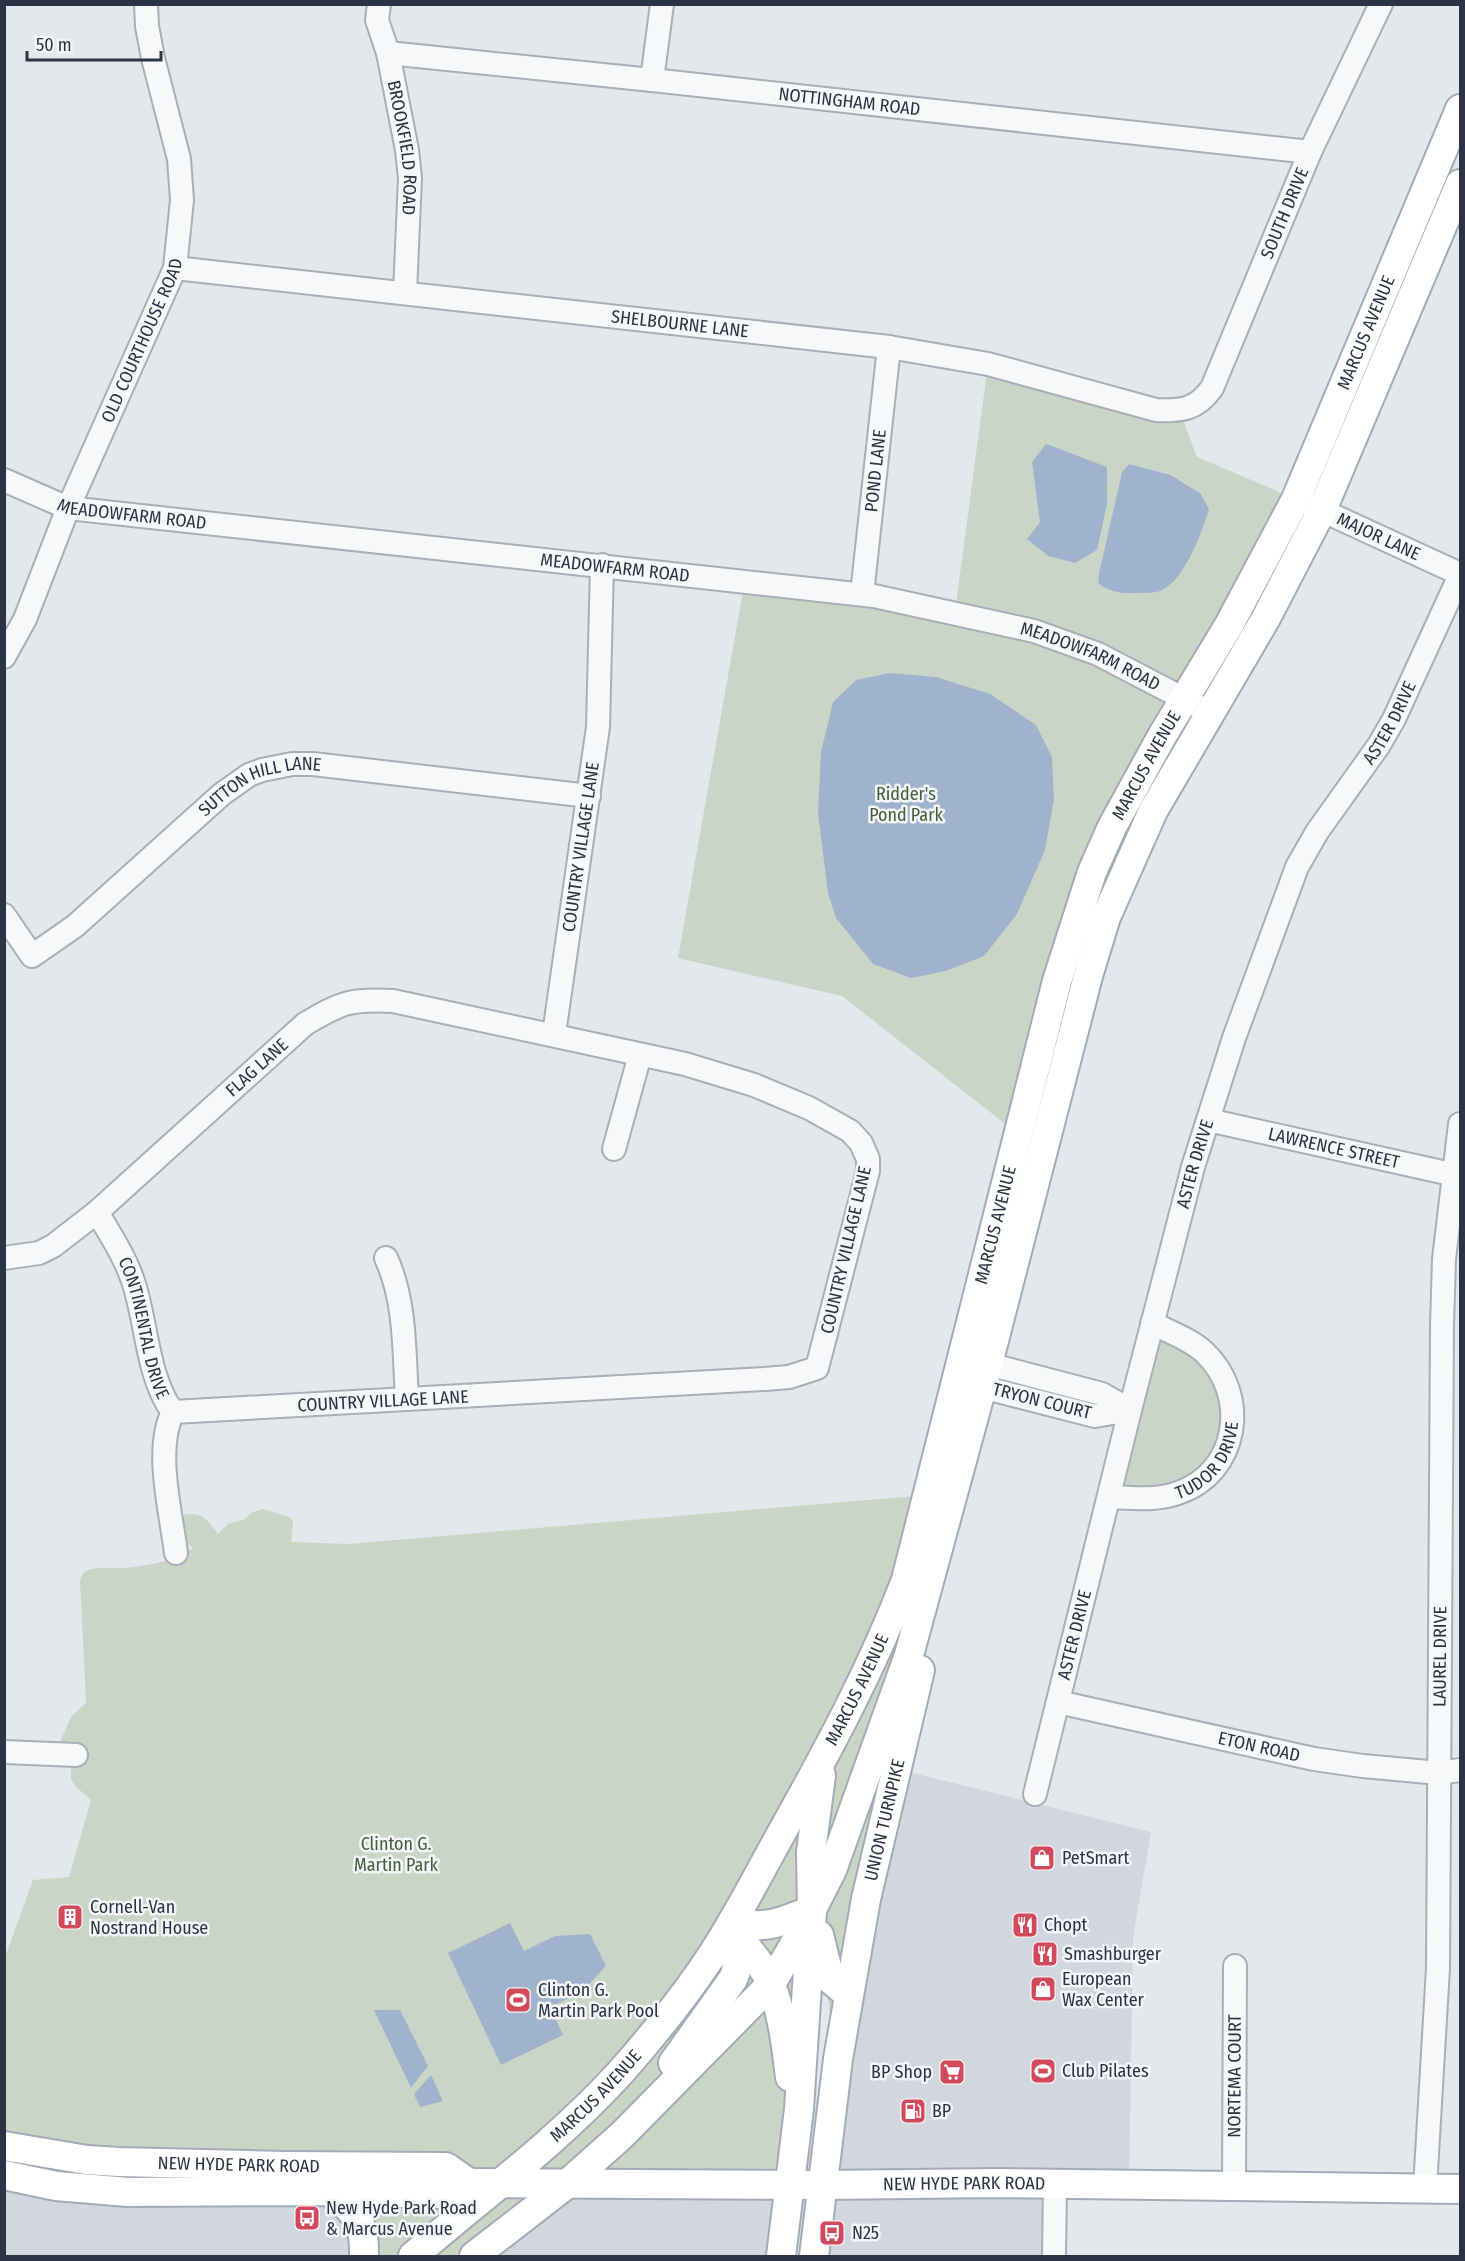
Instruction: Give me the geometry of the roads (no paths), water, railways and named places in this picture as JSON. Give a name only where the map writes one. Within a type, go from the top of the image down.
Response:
[{"type":"main road","name":"MARCUS AVENUE","points":[[474,2256],[567,2184],[622,2135],[771,1984],[832,1870],[909,1655],[985,1376],[1088,976],[1106,917],[1153,811],[1266,618],[1461,110]]},
{"type":"main road","name":"MARCUS AVENUE","points":[[413,2256],[549,2144],[619,2073],[692,1984],[727,1930],[823,1761],[872,1664],[906,1580],[1057,981],[1092,872],[1112,827],[1184,699],[1234,616],[1309,505],[1461,184]]},
{"type":"main road","name":"UNION TURNPIKE","points":[[814,2256],[838,2059],[866,1899],[985,1376]]},
{"type":"main road","points":[[781,2256],[796,2137],[812,1910],[811,1852],[823,1761]]},
{"type":"main road","points":[[727,1930],[772,1925],[812,1910]]},
{"type":"main road","points":[[812,1910],[830,1979],[849,1995]]},
{"type":"main road","points":[[727,1930],[736,1932],[757,1959],[771,1984],[788,2060],[796,2137]]},
{"type":"main road","points":[[622,2135],[733,1979],[737,1961],[727,1930]]},
{"type":"main road","name":"NEW HYDE PARK ROAD","points":[[4,2146],[87,2160],[141,2163],[446,2167],[469,2183]]},
{"type":"main road","name":"NEW HYDE PARK ROAD","points":[[4,2175],[56,2187],[98,2191],[329,2191],[445,2194],[469,2183],[1055,2184],[1461,2189]]},
{"type":"main road","points":[[467,2256],[486,2228],[498,2184]]},
{"type":"main road","points":[[329,2191],[348,2206],[359,2222],[364,2237],[364,2256]]},
{"type":"street","name":"OLD COURTHOUSE ROAD","points":[[4,657],[25,619],[68,508],[175,268],[182,200],[179,159],[153,58],[147,26],[146,4]]},
{"type":"street","name":"BROOKFIELD ROAD","points":[[379,4],[377,20],[388,53],[407,150],[410,178],[405,292]]},
{"type":"street","points":[[652,80],[662,4]]},
{"type":"street","name":"SOUTH DRIVE","points":[[1179,410],[1193,407],[1204,399],[1212,388],[1310,152],[1381,4]]},
{"type":"street","name":"NOTTINGHAM ROAD","points":[[388,53],[1310,152]]},
{"type":"street","name":"SHELBOURNE LANE","points":[[175,268],[889,347],[988,364],[1156,410],[1179,410]]},
{"type":"street","name":"POND LANE","points":[[862,594],[889,347]]},
{"type":"street","name":"MEADOWFARM ROAD","points":[[4,480],[68,508],[862,594],[1034,631],[1098,654],[1211,712]]},
{"type":"street","name":"MAJOR LANE","points":[[1309,505],[1461,575]]},
{"type":"street","name":"COUNTRY VILLAGE LANE","points":[[173,1412],[765,1379],[789,1377],[817,1368],[867,1171],[868,1159],[861,1143],[850,1131],[809,1108],[753,1085],[685,1064],[554,1034],[598,726],[602,566]]},
{"type":"street","name":"ASTER DRIVE","points":[[1035,1794],[1193,1167],[1234,1038],[1297,867],[1317,832],[1379,745],[1394,719],[1461,575]]},
{"type":"street","name":"SUTTON HILL LANE","points":[[4,915],[32,956],[75,926],[222,794],[249,775],[262,770],[292,764],[313,764],[589,796]]},
{"type":"street","name":"FLAG LANE","points":[[4,1258],[39,1253],[53,1246],[97,1212],[284,1041],[305,1024],[335,1006],[360,1000],[393,1001],[554,1034]]},
{"type":"street","points":[[614,1149],[640,1054]]},
{"type":"street","name":"LAWRENCE STREET","points":[[1208,1120],[1457,1175]]},
{"type":"street","name":"LAUREL DRIVE","points":[[1425,2188],[1450,1772],[1442,1326],[1444,1259],[1457,1175],[1461,1124]]},
{"type":"street","name":"CONTINENTAL DRIVE","points":[[97,1212],[121,1253],[133,1281],[145,1322],[157,1386],[163,1400],[173,1412],[167,1424],[164,1449],[176,1553]]},
{"type":"street","points":[[386,1258],[397,1284],[399,1297],[407,1399]]},
{"type":"street","name":"TUDOR DRIVE","points":[[1110,1497],[1157,1498],[1178,1494],[1212,1471],[1226,1451],[1232,1433],[1234,1413],[1232,1399],[1219,1369],[1196,1345],[1152,1323]]},
{"type":"street","name":"TRYON COURT","points":[[958,1370],[985,1376],[1095,1416],[1130,1410]]},
{"type":"street","name":"ETON ROAD","points":[[1058,1702],[1314,1759],[1363,1766],[1450,1772]]},
{"type":"street","points":[[4,1752],[76,1755]]},
{"type":"street","name":"NORTEMA COURT","points":[[1234,2186],[1235,1966]]},
{"type":"street","points":[[1054,2256],[1055,2184]]},
{"type":"water","points":[[1046,444],[1107,467],[1107,504],[1097,550],[1075,563],[1048,556],[1027,539],[1040,522],[1032,462]]},
{"type":"water","points":[[1129,464],[1171,475],[1200,493],[1209,509],[1197,543],[1184,567],[1169,586],[1158,592],[1121,593],[1098,583],[1122,472]]},
{"type":"water","points":[[890,673],[936,677],[990,694],[1036,725],[1052,757],[1054,799],[1045,850],[1017,914],[984,956],[946,971],[911,978],[873,964],[836,918],[828,893],[818,813],[821,752],[833,702],[856,680]]},
{"type":"water","name":"Clinton G. Martin Park Pool","points":[[510,1923],[524,1951],[555,1936],[590,1934],[606,1966],[582,1992],[550,2007],[563,2035],[501,2065],[448,1953]]},
{"type":"water","points":[[374,2010],[400,2010],[428,2066],[411,2088]]},
{"type":"water","points":[[431,2075],[443,2101],[420,2107],[414,2094]]},
{"type":"place","name":"PetSmart","points":[[1042,1858]]},
{"type":"place","name":"Cornell-Van Nostrand House","points":[[70,1917]]},
{"type":"place","name":"Chopt","points":[[1025,1925]]},
{"type":"place","name":"Smashburger","points":[[1045,1954]]},
{"type":"place","name":"European Wax Center","points":[[1043,1989]]},
{"type":"place","name":"Clinton G. Martin Park Pool","points":[[518,2000]]},
{"type":"place","name":"Club Pilates","points":[[1043,2071]]},
{"type":"place","name":"BP Shop","points":[[952,2072]]},
{"type":"place","name":"BP","points":[[913,2111]]},
{"type":"place","name":"New Hyde Park Road & Marcus Avenue","points":[[307,2218]]},
{"type":"place","name":"N25","points":[[832,2233]]},
{"type":"park label","name":"Ridder's Pond Park","points":[[906,804]]},
{"type":"park label","name":"Clinton G. Martin Park","points":[[396,1854]]}]
